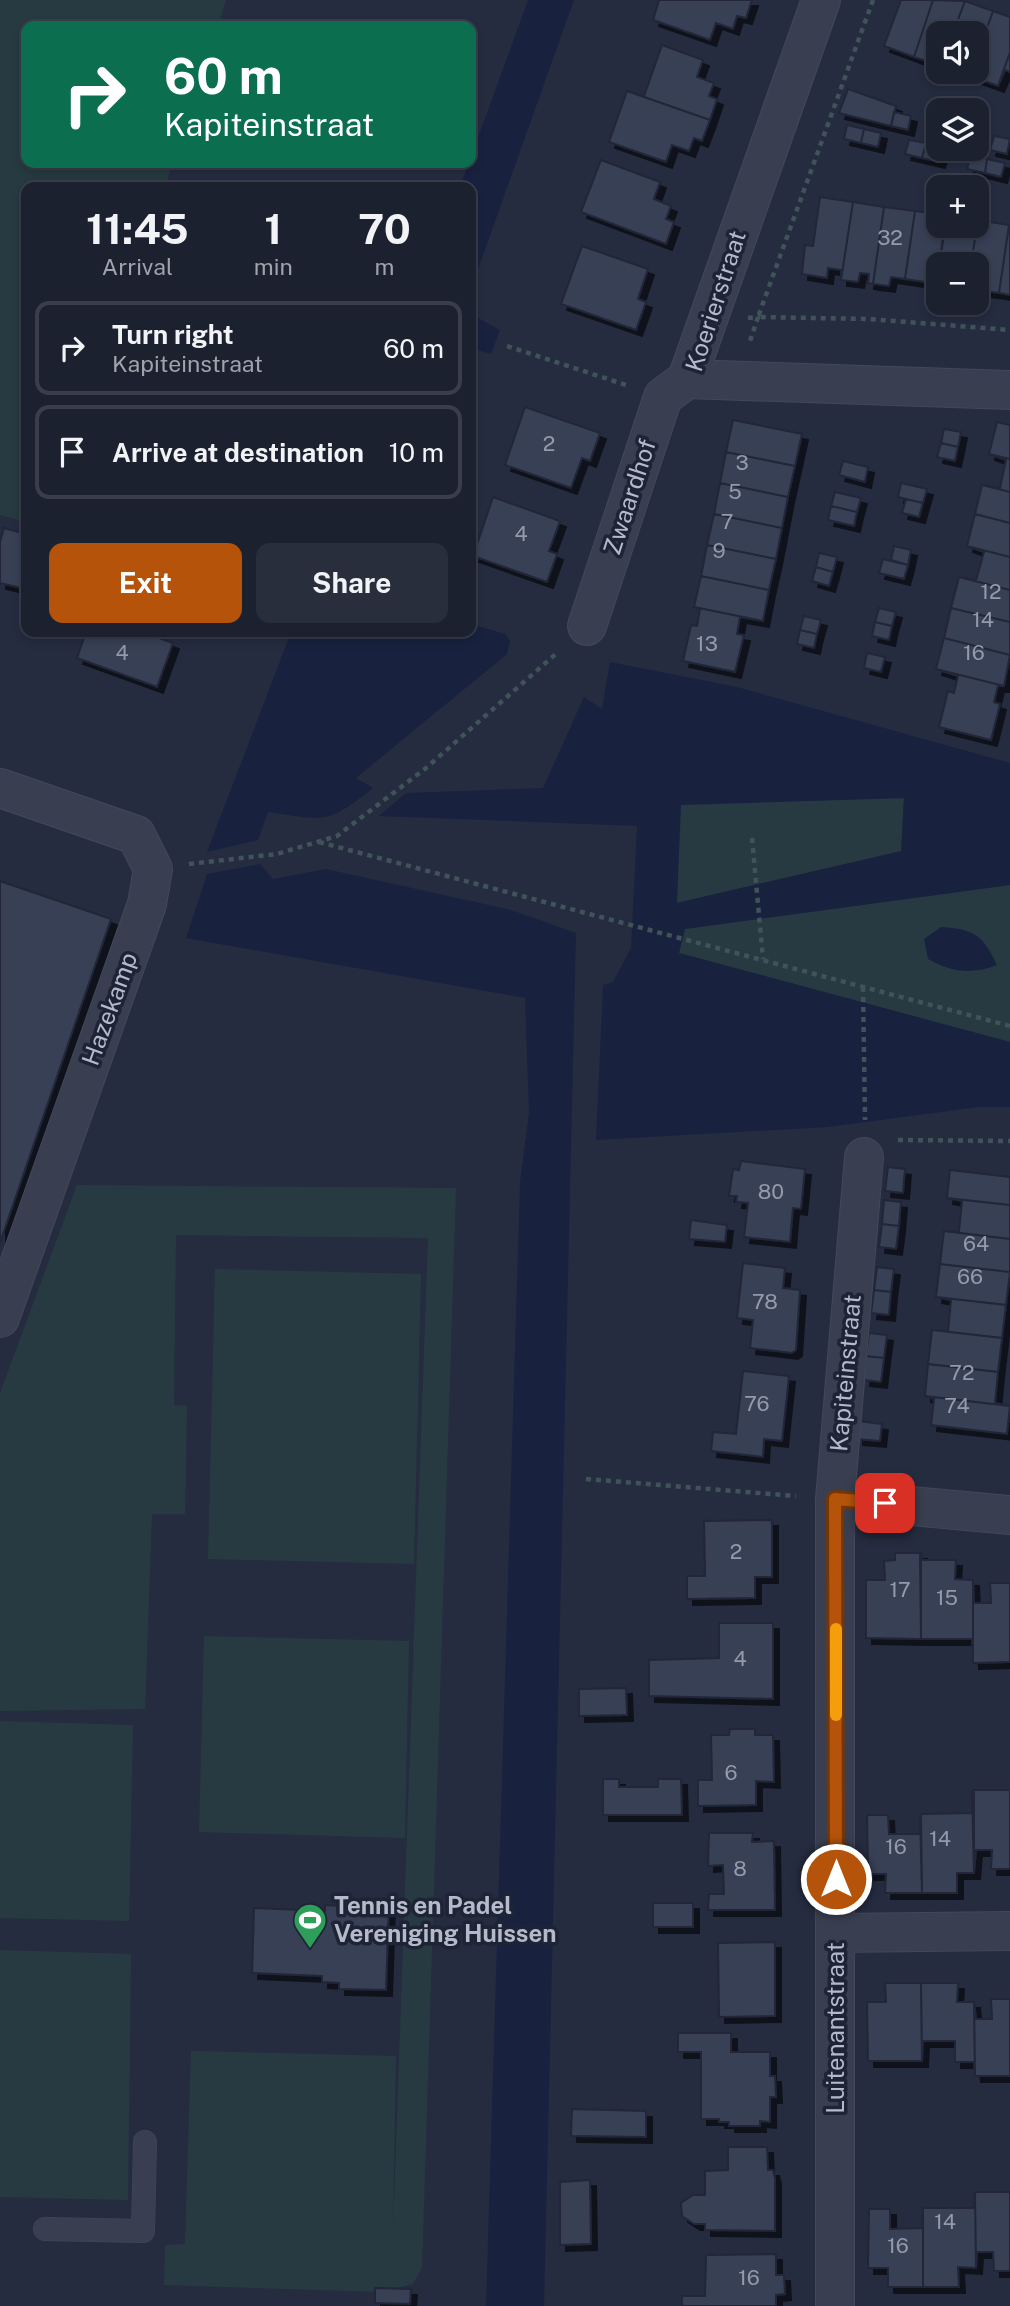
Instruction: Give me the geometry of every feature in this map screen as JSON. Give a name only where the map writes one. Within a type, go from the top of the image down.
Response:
[{"type":"street","name":"Koerierstraat","points":[[821,0],[675,388],[1010,390]]},
{"type":"street","name":"Zwaardhof","points":[[587,626],[675,388]]},
{"type":"street","points":[[0,788],[136,835],[153,869]]},
{"type":"street","name":"Hazekamp","points":[[0,1318],[147,904],[153,869]]},
{"type":"street","name":"Kapiteinstraat","points":[[835,1499],[874,1141]]},
{"type":"street","points":[[835,1499],[1010,1515]]},
{"type":"street","name":"Luitenantstraat","points":[[835,1499],[835,2306]]},
{"type":"street","points":[[837,1933],[1010,1931]]},
{"type":"lane","points":[[45,2229],[143,2231],[145,2142]]},
{"type":"path","points":[[873,0],[758,317],[869,319],[1010,330]]},
{"type":"path","points":[[507,346],[675,388]]},
{"type":"path","points":[[153,869],[277,854],[337,836],[426,768],[587,626]]},
{"type":"path","points":[[752,838],[763,959]]},
{"type":"path","points":[[319,842],[1010,1026]]},
{"type":"path","points":[[863,988],[874,1141],[1010,1141]]},
{"type":"path","points":[[586,1479],[835,1499]]},
{"type":"shaded area","points":[[0,0],[226,0],[220,21],[21,21],[21,168],[171,168],[167,182],[21,182],[21,521],[0,515]]},
{"type":"shaded area","points":[[904,798],[902,851],[676,903],[680,804]]},
{"type":"shaded area","points":[[1010,885],[1010,1042],[679,953],[685,929]]},
{"type":"shaded area","points":[[77,1185],[456,1188],[422,2268],[413,2284],[382,2292],[164,2285],[165,2245],[185,2244],[191,2051],[396,2056],[393,2230],[428,1238],[176,1235],[174,1405],[187,1406],[185,1514],[152,1514],[145,1709],[0,1711],[0,1393]]},
{"type":"shaded area","points":[[215,1269],[421,1274],[414,1564],[208,1559]]},
{"type":"shaded area","points":[[204,1636],[409,1641],[405,1838],[199,1832]]},
{"type":"shaded area","points":[[0,1721],[133,1725],[129,1921],[0,1918]]},
{"type":"shaded area","points":[[0,1950],[131,1954],[128,2200],[0,2197]]},
{"type":"water","points":[[528,0],[574,0],[476,275],[476,182],[462,182],[467,168],[476,168],[476,143]]},
{"type":"water","points":[[476,317],[500,330],[491,354],[476,350]]},
{"type":"water","points":[[476,625],[505,634],[510,641],[507,654],[356,778],[373,788],[344,809],[314,818],[268,812],[258,840],[207,852],[289,637],[476,637]]},
{"type":"water","points":[[610,662],[737,687],[1010,763],[1010,885],[685,929],[679,953],[1010,1042],[1010,1107],[979,1107],[828,1127],[596,1140],[603,985],[613,982],[631,948],[637,826],[379,816],[406,793],[543,788],[584,697],[602,709]],"holes":[[[904,798],[901,851],[677,903],[681,805]]]},
{"type":"water","points":[[260,864],[273,879],[326,869],[511,910],[576,933],[544,2306],[486,2306],[520,1182],[529,1113],[525,998],[186,938],[207,874]]},
{"type":"water","points":[[941,927],[970,932],[982,940],[997,965],[962,971],[928,959],[924,939]]},
{"type":"building","points":[[659,0],[752,0],[746,18],[737,16],[733,29],[716,23],[710,40],[653,20]]},
{"type":"building","points":[[901,0],[933,0],[914,57],[884,46]]},
{"type":"building","points":[[933,0],[965,1],[958,21],[926,21]]},
{"type":"building","points":[[965,1],[993,11],[989,22],[958,21]]},
{"type":"building","points":[[993,11],[1010,17],[1010,52],[998,86],[989,83],[989,22]]},
{"type":"building","points":[[926,21],[926,61],[914,57]]},
{"type":"building","points":[[662,45],[703,60],[697,77],[714,83],[709,96],[717,99],[710,120],[627,91],[644,96]]},
{"type":"building","points":[[1010,52],[1010,72],[1005,70],[998,86]]},
{"type":"building","points":[[848,89],[896,106],[891,126],[839,113]]},
{"type":"building","points":[[627,91],[710,120],[702,141],[694,138],[689,151],[672,145],[666,162],[609,142]]},
{"type":"building","points":[[894,112],[911,116],[908,130],[891,126]]},
{"type":"building","points":[[847,125],[864,129],[861,143],[844,139]]},
{"type":"building","points":[[864,129],[881,133],[878,147],[861,143]]},
{"type":"building","points":[[994,136],[1010,139],[1007,154],[990,150]]},
{"type":"building","points":[[909,140],[926,143],[922,158],[905,154]]},
{"type":"building","points":[[926,143],[926,159],[922,158]]},
{"type":"building","points":[[989,159],[1005,163],[1001,177],[985,173]]},
{"type":"building","points":[[601,160],[660,182],[654,199],[671,206],[666,219],[674,222],[666,244],[581,212]]},
{"type":"building","points":[[969,161],[987,161],[985,173],[967,169]]},
{"type":"building","points":[[820,197],[853,202],[841,280],[841,270],[828,268],[827,278],[802,274],[805,245],[813,246]]},
{"type":"building","points":[[853,202],[884,207],[873,284],[868,283],[869,274],[860,273],[858,282],[841,280]]},
{"type":"building","points":[[884,207],[915,211],[905,279],[891,277],[889,286],[873,284]]},
{"type":"building","points":[[915,211],[926,212],[926,238],[943,238],[941,252],[926,252],[926,282],[905,279]]},
{"type":"building","points":[[989,222],[1009,225],[999,293],[989,292],[989,252],[973,252],[975,238],[989,238]]},
{"type":"building","points":[[1010,225],[1010,295],[999,293]]},
{"type":"building","points":[[943,238],[975,238],[973,252],[941,252]]},
{"type":"building","points":[[582,246],[648,269],[638,299],[646,302],[636,330],[561,304]]},
{"type":"building","points":[[525,407],[600,433],[590,461],[582,458],[571,488],[505,465]]},
{"type":"building","points":[[733,420],[802,434],[795,466],[726,452]]},
{"type":"building","points":[[997,422],[1010,425],[1010,459],[989,454]]},
{"type":"building","points":[[944,429],[961,432],[958,447],[941,443]]},
{"type":"building","points":[[941,443],[958,447],[955,461],[937,457]]},
{"type":"building","points":[[726,452],[795,466],[788,497],[720,483]]},
{"type":"building","points":[[989,454],[1010,459],[1010,492],[982,485],[1000,488],[1006,460]]},
{"type":"building","points":[[843,461],[868,467],[865,482],[839,475]]},
{"type":"building","points":[[720,483],[788,497],[782,528],[714,514]]},
{"type":"building","points":[[901,483],[927,489],[923,503],[898,497]]},
{"type":"building","points":[[982,485],[1010,492],[1010,523],[975,514]]},
{"type":"building","points":[[835,492],[861,498],[857,512],[831,506]]},
{"type":"building","points":[[493,497],[560,521],[549,551],[557,554],[547,582],[476,557],[476,547]]},
{"type":"building","points":[[906,499],[923,503],[919,517],[902,513]]},
{"type":"building","points":[[831,506],[857,512],[854,526],[828,520]]},
{"type":"building","points":[[714,514],[782,528],[776,559],[707,545]]},
{"type":"building","points":[[975,514],[1010,523],[1010,557],[967,546]]},
{"type":"building","points":[[4,528],[21,533],[21,588],[0,583],[0,542]]},
{"type":"building","points":[[707,545],[776,559],[769,590],[701,576]]},
{"type":"building","points":[[894,546],[911,550],[908,565],[891,560]]},
{"type":"building","points":[[967,546],[1010,557],[1010,590],[959,577],[976,580],[984,552]]},
{"type":"building","points":[[819,553],[837,557],[833,572],[816,567]]},
{"type":"building","points":[[883,559],[908,565],[904,579],[879,573]]},
{"type":"building","points":[[816,567],[833,572],[829,586],[812,581]]},
{"type":"building","points":[[701,576],[769,590],[763,621],[694,607]]},
{"type":"building","points":[[959,577],[1010,590],[1010,622],[951,608]]},
{"type":"building","points":[[694,607],[763,621],[740,617],[737,634],[744,635],[735,672],[683,661],[691,625],[697,626],[700,609]]},
{"type":"building","points":[[879,608],[896,612],[892,626],[875,622]]},
{"type":"building","points":[[951,608],[1010,622],[1010,655],[944,638]]},
{"type":"building","points":[[804,616],[821,620],[817,634],[800,630]]},
{"type":"building","points":[[875,622],[892,626],[889,640],[872,636]]},
{"type":"building","points":[[800,630],[817,634],[814,648],[797,644]]},
{"type":"building","points":[[84,637],[157,637],[173,643],[157,687],[77,658]]},
{"type":"building","points":[[944,638],[1010,655],[1004,686],[936,669]]},
{"type":"building","points":[[867,653],[885,657],[881,672],[864,668]]},
{"type":"building","points":[[936,669],[1004,686],[998,686],[994,702],[1000,704],[991,740],[939,727],[948,691],[954,693],[958,676]]},
{"type":"building","points":[[0,881],[111,919],[0,1243]]},
{"type":"building","points":[[741,1161],[805,1169],[801,1209],[793,1208],[790,1242],[744,1237],[748,1203],[736,1202],[737,1196],[729,1196],[733,1169],[739,1170]]},
{"type":"building","points":[[888,1167],[905,1169],[903,1193],[885,1191]]},
{"type":"building","points":[[950,1170],[1010,1177],[1010,1205],[947,1198]]},
{"type":"building","points":[[947,1198],[1010,1205],[1010,1239],[944,1231],[959,1231],[962,1201]]},
{"type":"building","points":[[884,1200],[901,1202],[899,1226],[882,1224]]},
{"type":"building","points":[[691,1220],[727,1225],[725,1242],[689,1239]]},
{"type":"building","points":[[882,1224],[899,1226],[896,1249],[879,1247]]},
{"type":"building","points":[[944,1231],[1010,1239],[1010,1272],[940,1264]]},
{"type":"building","points":[[743,1263],[785,1268],[783,1288],[800,1290],[796,1350],[792,1353],[750,1348],[753,1320],[737,1318]]},
{"type":"building","points":[[940,1264],[1010,1272],[1006,1305],[936,1297]]},
{"type":"building","points":[[877,1267],[894,1269],[891,1292],[874,1290]]},
{"type":"building","points":[[874,1290],[891,1292],[889,1315],[871,1313]]},
{"type":"building","points":[[936,1297],[1006,1305],[1002,1338],[932,1330],[948,1331],[951,1300]]},
{"type":"building","points":[[932,1330],[1002,1338],[998,1372],[928,1364]]},
{"type":"building","points":[[869,1333],[887,1335],[884,1358],[866,1356]]},
{"type":"building","points":[[866,1356],[884,1358],[881,1382],[864,1380]]},
{"type":"building","points":[[928,1364],[998,1372],[995,1403],[1010,1406],[925,1396]]},
{"type":"building","points":[[743,1371],[789,1376],[782,1441],[764,1439],[763,1457],[711,1451],[713,1432],[736,1434]]},
{"type":"building","points":[[925,1396],[1010,1406],[1007,1434],[931,1425],[934,1399]]},
{"type":"building","points":[[858,1421],[882,1424],[880,1441],[857,1439]]},
{"type":"building","points":[[772,1520],[772,1577],[755,1577],[755,1598],[687,1599],[687,1576],[705,1576],[704,1521]]},
{"type":"building","points":[[921,1552],[922,1560],[956,1560],[955,1579],[973,1580],[973,1663],[972,1639],[921,1639]]},
{"type":"building","points":[[895,1553],[920,1553],[921,1639],[866,1638],[866,1580],[885,1580],[884,1561],[895,1560]]},
{"type":"building","points":[[973,1580],[974,1603],[991,1603],[990,1583],[1010,1583],[1010,1662],[973,1663]]},
{"type":"building","points":[[719,1623],[773,1623],[773,1699],[649,1696],[649,1660],[719,1658]]},
{"type":"building","points":[[626,1688],[627,1715],[579,1716],[579,1689]]},
{"type":"building","points":[[730,1729],[755,1729],[755,1735],[773,1735],[774,1782],[756,1781],[756,1805],[698,1806],[698,1780],[712,1780],[711,1735],[729,1735]]},
{"type":"building","points":[[603,1779],[619,1779],[619,1787],[658,1787],[658,1779],[681,1779],[682,1815],[603,1815]]},
{"type":"building","points":[[974,1790],[1010,1790],[1010,1869],[991,1869],[992,1850],[976,1850],[974,1873]]},
{"type":"building","points":[[973,1813],[974,1873],[957,1873],[957,1893],[922,1893],[921,1814]]},
{"type":"building","points":[[920,1814],[922,1893],[885,1893],[886,1874],[868,1874],[867,1815],[888,1815],[889,1834],[920,1834]]},
{"type":"building","points":[[709,1833],[753,1833],[752,1842],[774,1841],[775,1910],[708,1910],[709,1894],[724,1894],[723,1865],[708,1866]]},
{"type":"building","points":[[342,1900],[389,1903],[386,1990],[339,1989],[339,1983],[322,1982],[322,1976],[252,1973],[254,1908],[325,1911],[325,1905],[342,1906]]},
{"type":"building","points":[[653,1903],[693,1903],[693,1927],[653,1927]]},
{"type":"building","points":[[775,1942],[775,2016],[719,2017],[718,1943]]},
{"type":"building","points":[[885,1983],[921,1983],[922,2061],[868,2061],[867,2002],[886,2002]]},
{"type":"building","points":[[921,1983],[958,1983],[957,2002],[974,2002],[975,2076],[974,2062],[955,2062],[955,2041],[923,2041],[922,2061]]},
{"type":"building","points":[[991,1999],[1010,1999],[1010,2076],[975,2076],[974,2002],[976,2019],[992,2019]]},
{"type":"building","points":[[678,2033],[731,2033],[731,2052],[770,2052],[770,2076],[775,2076],[776,2097],[770,2097],[770,2122],[760,2121],[760,2126],[729,2126],[729,2122],[719,2122],[719,2119],[701,2119],[701,2052],[678,2052]]},
{"type":"building","points":[[572,2109],[646,2111],[646,2137],[571,2136]]},
{"type":"building","points":[[728,2147],[767,2147],[768,2170],[773,2170],[775,2178],[775,2231],[705,2230],[705,2224],[694,2224],[682,2216],[681,2203],[693,2195],[705,2195],[705,2171],[728,2170]]},
{"type":"building","points":[[590,2180],[591,2244],[560,2245],[560,2182]]},
{"type":"building","points":[[975,2192],[1010,2192],[1010,2271],[994,2271],[993,2252],[977,2252],[976,2268]]},
{"type":"building","points":[[975,2192],[976,2268],[958,2267],[959,2287],[923,2287],[923,2208],[974,2208]]},
{"type":"building","points":[[923,2208],[923,2287],[888,2287],[888,2268],[868,2268],[869,2209],[890,2209],[890,2229],[922,2228]]},
{"type":"building","points":[[776,2254],[776,2275],[784,2275],[785,2294],[776,2295],[776,2306],[682,2306],[682,2296],[705,2296],[706,2255]]},
{"type":"building","points":[[375,2288],[411,2289],[410,2304],[375,2303]]},
{"type":"slow traffic","points":[[836,1629],[836,1715]]},
{"type":"place","name":"Tennis en Padel Vereniging Huissen","points":[[310,1950]]},
{"type":"route","points":[[836,1879],[835,1499],[885,1503]]}]
